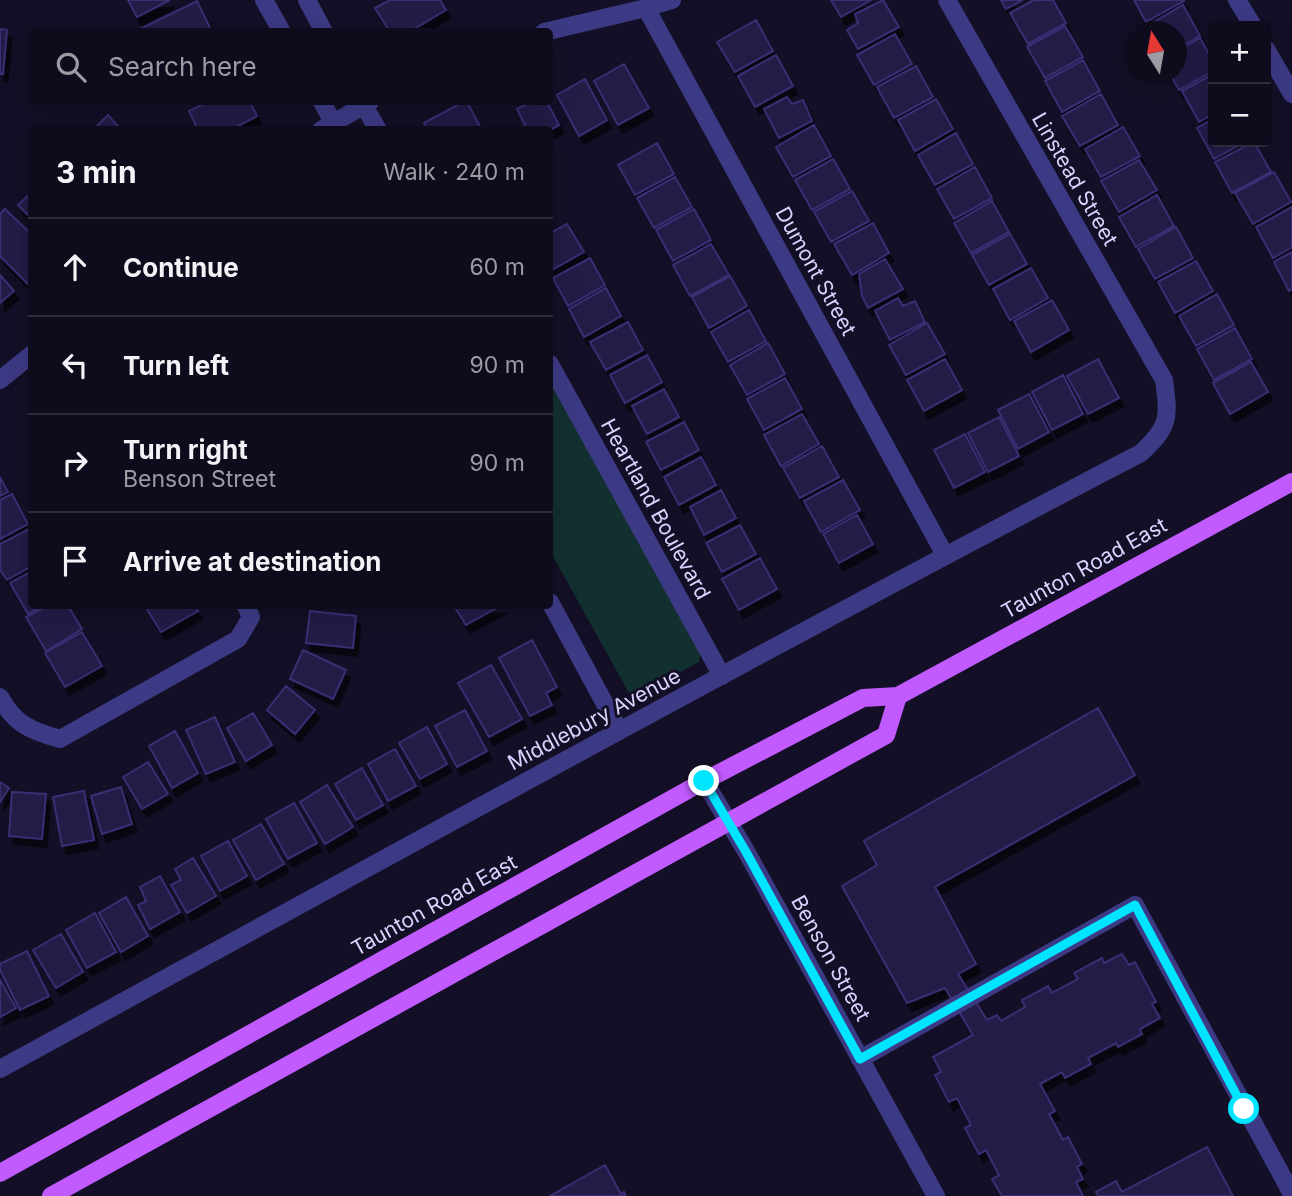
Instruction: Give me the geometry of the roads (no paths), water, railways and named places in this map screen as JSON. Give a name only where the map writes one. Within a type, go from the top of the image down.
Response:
[{"type":"main road","name":"Taunton Road East","points":[[0,1173],[704,781],[863,698],[898,696],[1292,482]]},
{"type":"main road","points":[[51,1196],[886,734],[898,696]]},
{"type":"street","points":[[264,0],[280,28]]},
{"type":"street","points":[[307,0],[322,28]]},
{"type":"street","points":[[553,30],[672,0]]},
{"type":"street","name":"Linstead Street","points":[[947,0],[1164,380]]},
{"type":"street","points":[[1237,0],[1250,21]]},
{"type":"street","name":"Dumont Street","points":[[646,8],[945,555]]},
{"type":"street","points":[[1271,58],[1292,94]]},
{"type":"street","points":[[323,105],[331,126]]},
{"type":"street","points":[[332,126],[362,105]]},
{"type":"street","points":[[366,105],[376,126]]},
{"type":"street","points":[[0,380],[28,357]]},
{"type":"street","name":"Heartland Boulevard","points":[[553,369],[722,676]]},
{"type":"street","name":"Middlebury Avenue","points":[[0,1069],[619,730],[1141,453],[1160,435],[1168,412],[1164,380]]},
{"type":"street","points":[[553,608],[619,730]]},
{"type":"street","points":[[0,697],[5,707],[28,730],[60,740],[238,639],[251,617],[247,609]]},
{"type":"street","name":"Benson Street","points":[[704,781],[936,1196]]},
{"type":"street","points":[[860,1059],[1135,905],[1292,1194]]}]
